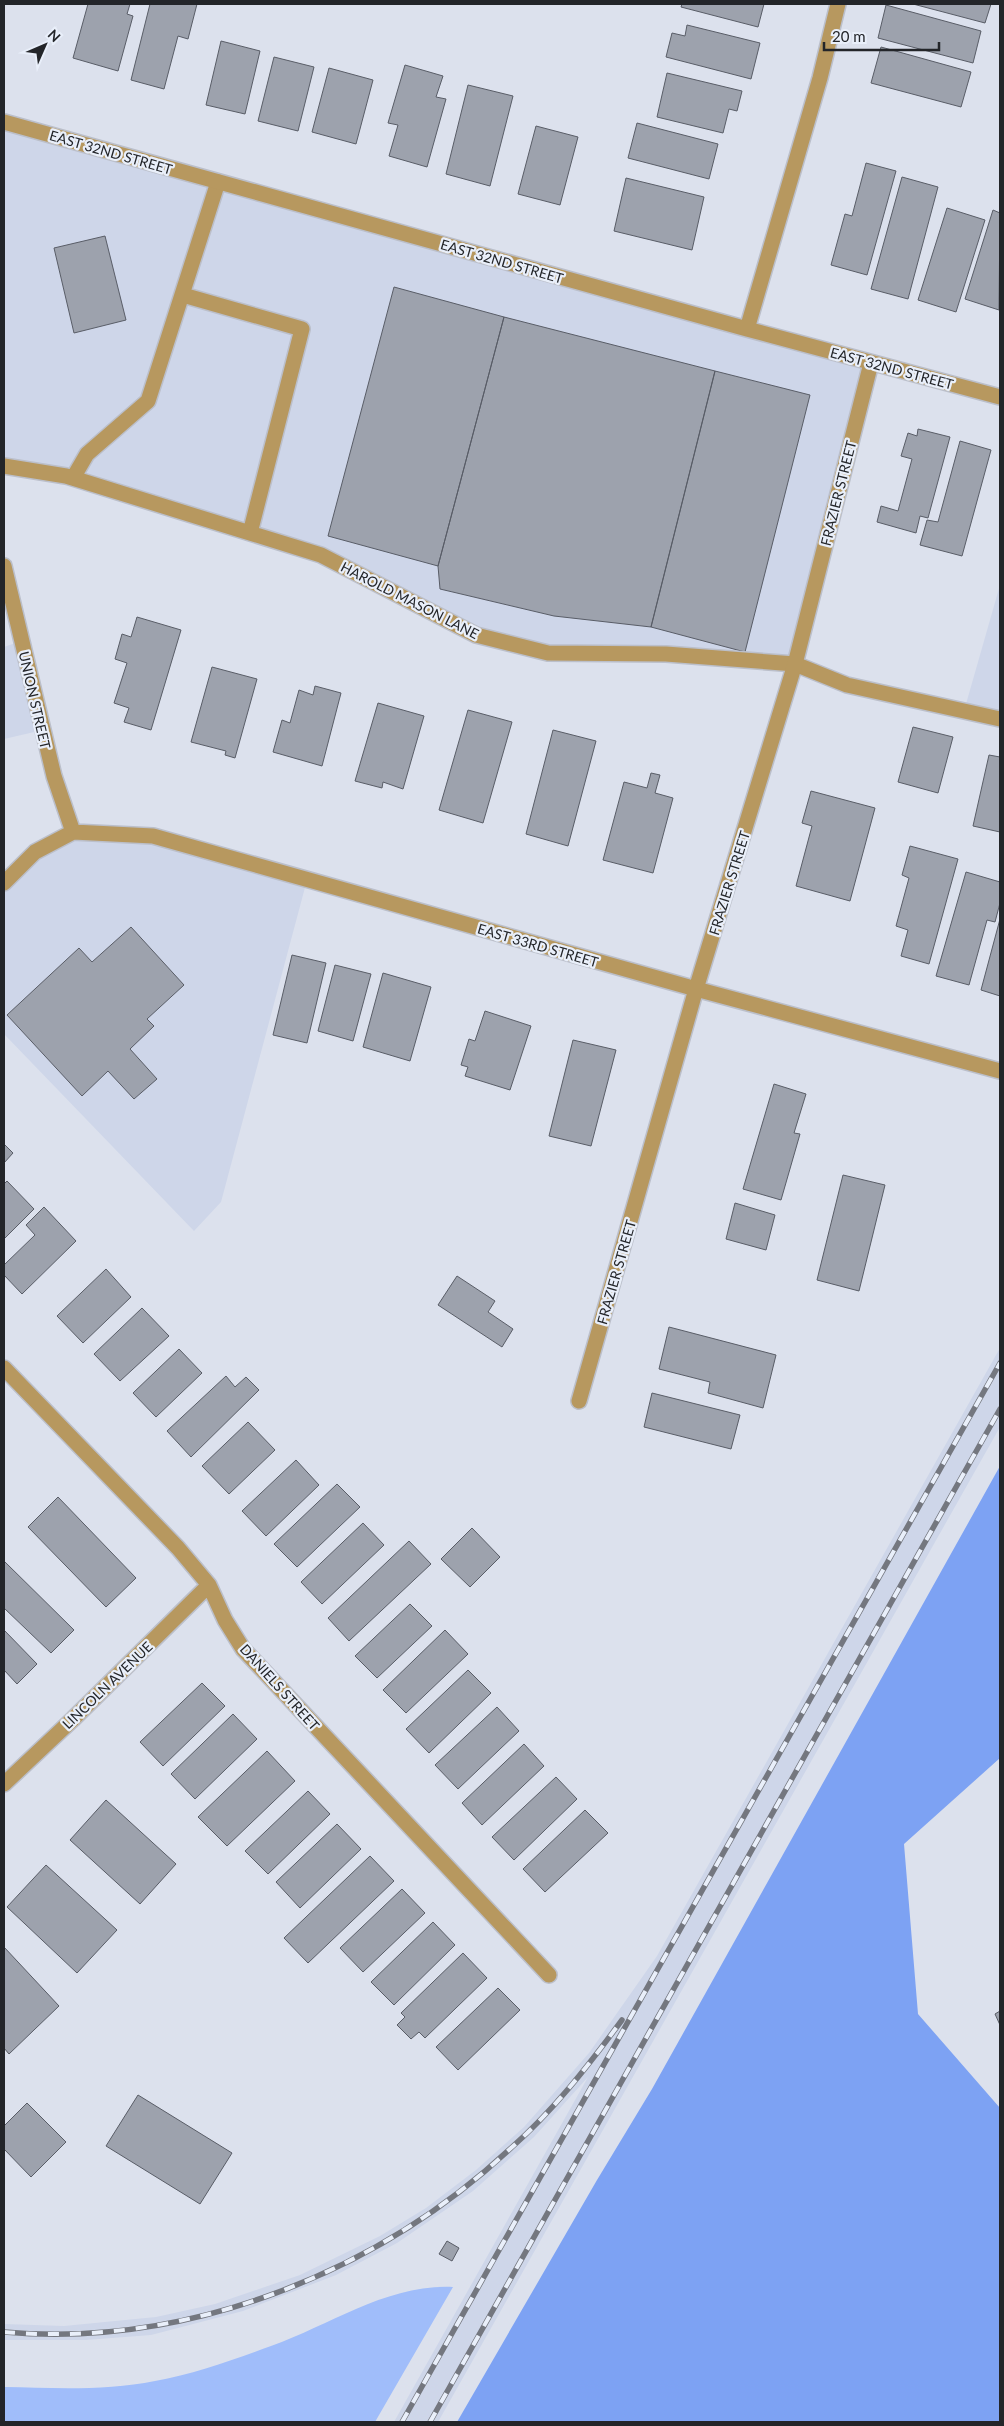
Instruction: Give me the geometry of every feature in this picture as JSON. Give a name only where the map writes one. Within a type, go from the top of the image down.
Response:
[{"type":"street","points":[[748,329],[820,78],[838,4]]},
{"type":"street","name":"EAST 32ND STREET","points":[[4,122],[871,363],[1000,397]]},
{"type":"street","points":[[73,478],[87,454],[148,401],[218,182]]},
{"type":"street","points":[[183,295],[302,329],[250,533]]},
{"type":"street","name":"FRAZIER STREET","points":[[579,1402],[696,989],[795,664],[871,363]]},
{"type":"street","name":"HAROLD MASON LANE","points":[[4,466],[73,478],[321,555],[476,635],[548,653],[666,654],[795,664],[847,685],[1000,719]]},
{"type":"street","name":"UNION STREET","points":[[4,566],[54,776],[73,832]]},
{"type":"street","points":[[4,883],[35,852],[73,832]]},
{"type":"street","name":"EAST 33RD STREET","points":[[73,832],[153,836],[696,989],[1000,1071]]},
{"type":"street","name":"DANIELS STREET","points":[[4,1368],[178,1548],[208,1585],[243,1649],[549,1975]]},
{"type":"street","name":"LINCOLN AVENUE","points":[[4,1784],[74,1719],[208,1585]]},
{"type":"shaded area","points":[[4,122],[871,363],[795,664],[548,653],[476,635],[321,555],[4,466]]},
{"type":"shaded area","points":[[1000,585],[1000,719],[964,711]]},
{"type":"shaded area","points":[[21,641],[43,730],[4,739],[4,647]]},
{"type":"shaded area","points":[[73,832],[153,836],[307,880],[221,1202],[194,1231],[4,1034],[4,883]]},
{"type":"shaded area","points":[[1000,1348],[1000,1427],[438,2422],[394,2422],[588,2077],[534,2137],[473,2191],[397,2243],[336,2275],[243,2311],[151,2335],[86,2340],[4,2340],[4,2324],[64,2326],[156,2317],[215,2304],[300,2275],[380,2236],[426,2208],[476,2170],[524,2127],[589,2053],[657,1956]]},
{"type":"shaded area","points":[[1000,1466],[1000,1758],[904,1844],[918,2014],[1000,2108],[1000,2422],[457,2422],[652,2089]]},
{"type":"shaded area","points":[[453,2287],[375,2422],[4,2422],[4,2387],[99,2388],[136,2384],[184,2375],[271,2346],[382,2299],[405,2292]]},
{"type":"building","points":[[88,4],[130,4],[127,14],[133,16],[118,71],[73,58]]},
{"type":"building","points":[[150,4],[197,4],[188,39],[178,36],[164,89],[131,80]]},
{"type":"building","points":[[682,4],[764,4],[758,27],[681,7]]},
{"type":"building","points":[[913,4],[991,4],[985,23]]},
{"type":"building","points":[[886,5],[981,31],[973,63],[878,38]]},
{"type":"building","points":[[687,25],[760,43],[751,79],[666,57],[672,33],[685,36]]},
{"type":"building","points":[[221,41],[260,51],[245,114],[206,105]]},
{"type":"building","points":[[881,47],[971,72],[961,107],[871,83]]},
{"type":"building","points":[[274,57],[314,67],[298,131],[258,121]]},
{"type":"building","points":[[405,65],[443,76],[436,97],[446,99],[427,167],[389,156],[398,125],[388,123]]},
{"type":"building","points":[[329,68],[373,80],[356,144],[312,132]]},
{"type":"building","points":[[667,73],[742,91],[737,111],[729,109],[723,133],[657,117]]},
{"type":"building","points":[[468,85],[513,96],[490,186],[446,174]]},
{"type":"building","points":[[637,123],[718,144],[709,179],[628,158]]},
{"type":"building","points":[[536,126],[578,137],[560,205],[518,194]]},
{"type":"building","points":[[866,163],[896,171],[867,275],[831,265],[845,214],[852,216]]},
{"type":"building","points":[[902,177],[938,187],[908,299],[871,289]]},
{"type":"building","points":[[626,178],[704,197],[692,250],[614,231]]},
{"type":"building","points":[[947,208],[985,220],[956,312],[918,300]]},
{"type":"building","points":[[993,210],[1000,213],[999,310],[965,299]]},
{"type":"building","points":[[105,236],[126,320],[74,333],[54,248]]},
{"type":"building","points":[[394,287],[504,317],[438,566],[328,536]]},
{"type":"building","points":[[504,317],[715,371],[651,627],[554,616],[440,589],[438,566]]},
{"type":"building","points":[[715,371],[810,395],[745,652],[651,627]]},
{"type":"building","points":[[918,429],[950,437],[928,518],[920,516],[916,533],[877,522],[881,506],[898,511],[912,459],[901,456],[908,433],[917,436]]},
{"type":"building","points":[[960,441],[991,450],[962,556],[920,545],[927,520],[938,522]]},
{"type":"building","points":[[137,617],[181,630],[151,730],[124,722],[129,708],[114,703],[127,663],[115,659],[122,634],[131,637]]},
{"type":"building","points":[[212,667],[257,679],[235,758],[225,755],[226,751],[191,742]]},
{"type":"building","points":[[315,686],[341,693],[322,766],[273,752],[282,720],[290,723],[299,690],[313,695]]},
{"type":"building","points":[[378,703],[424,716],[403,789],[383,782],[382,788],[355,781]]},
{"type":"building","points":[[468,710],[512,722],[483,823],[439,810]]},
{"type":"building","points":[[913,727],[953,737],[938,793],[898,782]]},
{"type":"building","points":[[553,730],[596,741],[568,846],[526,834]]},
{"type":"building","points":[[989,755],[1000,757],[1000,832],[973,826]]},
{"type":"building","points":[[651,773],[660,775],[655,793],[673,798],[653,873],[603,860],[624,782],[647,788]]},
{"type":"building","points":[[811,791],[875,808],[850,901],[796,886],[812,826],[802,823]]},
{"type":"building","points":[[910,846],[958,859],[929,964],[901,956],[908,930],[896,926],[909,878],[902,875]]},
{"type":"building","points":[[966,872],[1000,882],[1000,903],[995,922],[987,920],[969,985],[936,976]]},
{"type":"building","points":[[1000,919],[1000,996],[981,990]]},
{"type":"building","points":[[131,927],[184,985],[147,1019],[154,1026],[130,1049],[157,1079],[134,1099],[108,1071],[82,1096],[7,1015],[79,948],[92,962]]},
{"type":"building","points":[[292,955],[326,963],[307,1043],[273,1035]]},
{"type":"building","points":[[335,965],[371,974],[353,1041],[318,1031]]},
{"type":"building","points":[[383,973],[431,987],[410,1061],[363,1047]]},
{"type":"building","points":[[485,1011],[531,1026],[510,1090],[465,1076],[468,1067],[461,1065],[469,1039],[475,1041]]},
{"type":"building","points":[[573,1040],[616,1050],[591,1146],[549,1136]]},
{"type":"building","points":[[774,1084],[806,1094],[794,1133],[800,1134],[781,1200],[743,1189]]},
{"type":"building","points":[[4,1144],[13,1153],[4,1163]]},
{"type":"building","points":[[843,1175],[885,1185],[859,1291],[817,1280]]},
{"type":"building","points":[[7,1181],[34,1209],[4,1239],[4,1184]]},
{"type":"building","points":[[735,1203],[775,1215],[766,1250],[726,1239]]},
{"type":"building","points":[[44,1207],[76,1241],[22,1294],[4,1275],[4,1265],[35,1235],[26,1225]]},
{"type":"building","points":[[106,1269],[131,1297],[83,1343],[57,1316]]},
{"type":"building","points":[[457,1276],[495,1301],[488,1312],[513,1329],[502,1347],[438,1305]]},
{"type":"building","points":[[142,1308],[169,1336],[120,1381],[94,1354]]},
{"type":"building","points":[[669,1327],[776,1355],[763,1408],[708,1393],[710,1382],[659,1369]]},
{"type":"building","points":[[179,1349],[202,1373],[156,1417],[133,1393]]},
{"type":"building","points":[[226,1376],[235,1387],[246,1377],[259,1390],[191,1457],[167,1431]]},
{"type":"building","points":[[652,1393],[740,1415],[731,1449],[644,1427]]},
{"type":"building","points":[[248,1422],[275,1450],[229,1494],[202,1466]]},
{"type":"building","points":[[296,1460],[319,1485],[266,1536],[242,1511]]},
{"type":"building","points":[[337,1484],[360,1507],[297,1567],[274,1544]]},
{"type":"building","points":[[58,1497],[136,1578],[106,1607],[28,1527]]},
{"type":"building","points":[[363,1523],[384,1545],[322,1604],[301,1582]]},
{"type":"building","points":[[472,1528],[500,1557],[470,1587],[441,1559]]},
{"type":"building","points":[[409,1541],[431,1564],[349,1641],[328,1618]]},
{"type":"building","points":[[4,1561],[74,1630],[51,1653],[4,1608]]},
{"type":"building","points":[[410,1604],[432,1626],[377,1678],[355,1656]]},
{"type":"building","points":[[4,1630],[37,1664],[17,1684],[4,1670]]},
{"type":"building","points":[[445,1630],[468,1654],[406,1713],[383,1690]]},
{"type":"building","points":[[468,1670],[491,1693],[429,1753],[406,1729]]},
{"type":"building","points":[[202,1683],[225,1706],[163,1766],[140,1742]]},
{"type":"building","points":[[497,1707],[519,1731],[458,1789],[435,1765]]},
{"type":"building","points":[[233,1714],[257,1739],[195,1799],[171,1774]]},
{"type":"building","points":[[524,1744],[544,1766],[482,1825],[462,1803]]},
{"type":"building","points":[[267,1751],[295,1781],[227,1846],[198,1817]]},
{"type":"building","points":[[556,1777],[577,1799],[514,1860],[492,1837]]},
{"type":"building","points":[[308,1791],[330,1814],[268,1874],[245,1851]]},
{"type":"building","points":[[106,1800],[176,1864],[140,1904],[70,1840]]},
{"type":"building","points":[[585,1810],[608,1833],[545,1892],[523,1869]]},
{"type":"building","points":[[337,1824],[361,1849],[300,1908],[276,1882]]},
{"type":"building","points":[[370,1856],[394,1881],[308,1963],[284,1938]]},
{"type":"building","points":[[46,1865],[117,1930],[77,1973],[7,1907]]},
{"type":"building","points":[[402,1889],[425,1913],[363,1972],[340,1948]]},
{"type":"building","points":[[433,1922],[455,1945],[394,2005],[371,1982]]},
{"type":"building","points":[[4,1947],[59,2006],[9,2054],[4,2048]]},
{"type":"building","points":[[463,1953],[487,1978],[425,2038],[419,2032],[411,2039],[397,2025],[405,2017],[401,2013]]},
{"type":"building","points":[[498,1988],[520,2010],[458,2070],[436,2047]]},
{"type":"building","points":[[1000,2011],[1000,2025],[995,2014]]},
{"type":"building","points":[[138,2095],[232,2153],[200,2204],[106,2146]]},
{"type":"building","points":[[27,2103],[66,2142],[31,2177],[4,2149],[4,2126]]},
{"type":"building","points":[[447,2241],[459,2248],[452,2261],[439,2254]]},
{"type":"railway","points":[[402,2422],[1000,1363]]},
{"type":"railway","points":[[430,2422],[1000,1409]]},
{"type":"railway","points":[[4,2332],[73,2334],[142,2328],[210,2314],[276,2293],[340,2265],[401,2232],[458,2192],[511,2148],[570,2087],[622,2020]]}]
